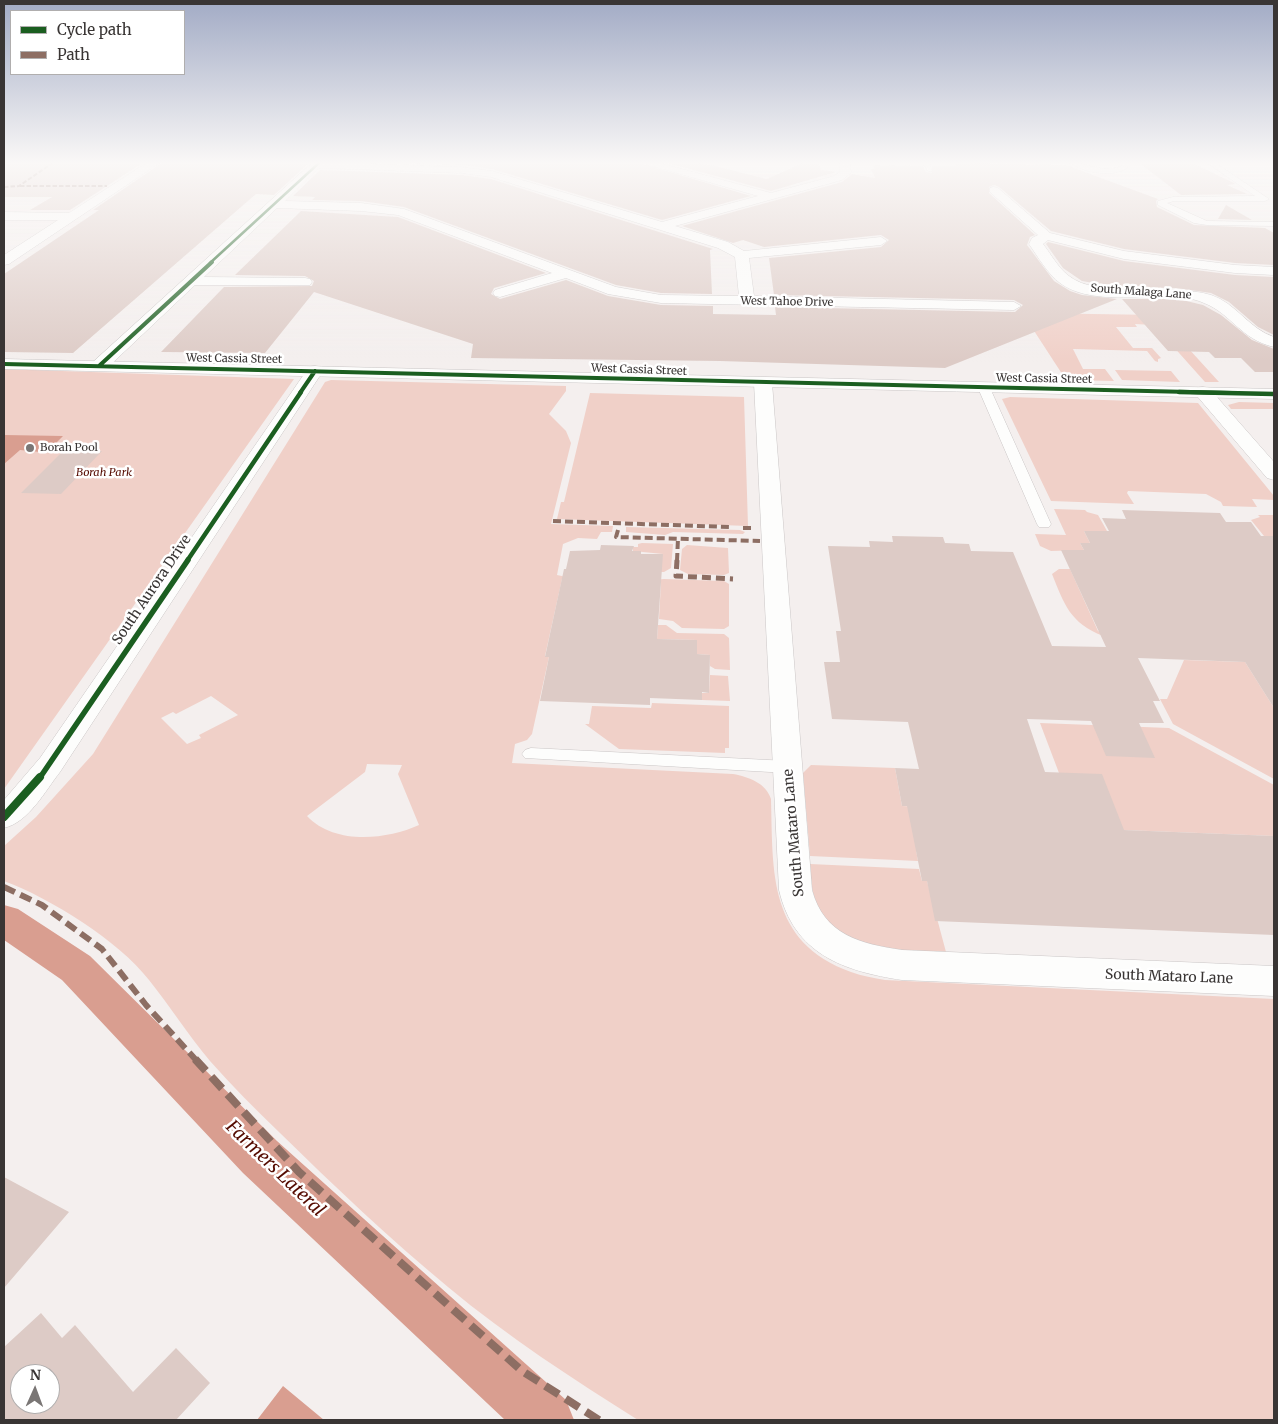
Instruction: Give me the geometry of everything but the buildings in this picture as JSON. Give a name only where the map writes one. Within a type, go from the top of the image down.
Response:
[{"type":"street","points":[[4,261],[54,228]]},
{"type":"street","points":[[99,366],[248,228]]},
{"type":"street","name":"West Tahoe Drive","points":[[444,228],[613,291],[635,296],[746,301],[1014,306]]},
{"type":"street","points":[[670,228],[723,245],[742,255],[881,240]]},
{"type":"street","points":[[1037,228],[1046,236],[1124,255],[1235,269],[1274,271]]},
{"type":"street","name":"South Malaga Lane","points":[[1046,236],[1037,241],[1036,244],[1065,280],[1072,284],[1103,291],[1172,292],[1198,295],[1216,303],[1250,333],[1274,342]]},
{"type":"street","points":[[742,255],[746,301]]},
{"type":"street","points":[[500,293],[565,274]]},
{"type":"street","points":[[192,280],[305,282]]},
{"type":"street","name":"West Cassia Street","points":[[4,364],[1274,394]]},
{"type":"street","name":"South Aurora Drive","points":[[4,818],[50,765],[315,371]]},
{"type":"street","name":"South Mataro Lane","points":[[763,383],[796,890],[801,908],[810,925],[825,939],[871,961],[902,965],[1274,981]]},
{"type":"street","points":[[1203,392],[1274,474]]},
{"type":"lane","points":[[984,388],[1044,524]]},
{"type":"lane","points":[[531,754],[788,767]]},
{"type":"green space","points":[[1028,313],[1158,315],[1219,382],[1205,382],[1154,325],[1135,324],[1137,327],[1116,327],[1133,348],[1152,348],[1161,358],[1158,359],[1158,362],[1147,351],[1073,349],[1083,369],[1105,369],[1114,381],[1066,380],[1027,320]]},
{"type":"green space","name":"Borah Park","points":[[4,369],[294,379],[4,789]]},
{"type":"green space","points":[[1115,370],[1171,371],[1180,382],[1122,380]]},
{"type":"green space","points":[[331,380],[566,386],[566,391],[549,414],[566,431],[571,443],[551,524],[613,526],[612,532],[601,532],[597,539],[578,538],[563,544],[557,575],[571,578],[562,579],[545,656],[549,657],[532,734],[527,740],[515,744],[512,763],[733,774],[745,777],[761,785],[769,793],[771,799],[775,878],[781,902],[790,924],[804,943],[824,959],[851,972],[885,980],[1274,999],[1274,1420],[638,1420],[565,1373],[494,1323],[426,1269],[384,1231],[300,1153],[227,1080],[202,1051],[149,980],[120,950],[82,922],[42,898],[4,881],[4,846],[36,817],[93,754],[325,382]],"holes":[[[211,696],[238,715],[199,735],[201,738],[187,744],[161,718],[173,712],[176,714]],[[367,764],[402,765],[398,774],[419,825],[391,834],[361,837],[346,836],[331,832],[307,816],[365,772]]]},
{"type":"green space","points":[[590,393],[744,397],[748,526],[557,519],[561,502],[564,502]]},
{"type":"green space","points":[[1010,397],[1198,403],[1274,496],[1274,500],[1252,499],[1257,507],[1223,506],[1221,502],[1206,494],[1128,491],[1127,493],[1134,504],[1051,501],[1002,399]]},
{"type":"green space","points":[[1239,402],[1274,403],[1274,409],[1231,409],[1228,405]]},
{"type":"green space","points":[[1054,509],[1085,510],[1098,515],[1107,531],[1084,531],[1090,543],[1080,543],[1084,550],[1051,551],[1040,546],[1035,534],[1066,535]]},
{"type":"green space","points":[[1258,515],[1274,515],[1274,536],[1264,536],[1251,520],[1260,517]]},
{"type":"green space","points":[[626,527],[740,530],[745,532],[743,534],[673,532],[665,535],[626,532]]},
{"type":"green space","points":[[638,544],[673,544],[671,568],[664,572],[654,572],[663,554],[633,551],[633,547],[638,547]]},
{"type":"green space","points":[[687,545],[728,548],[729,573],[724,575],[688,574],[680,570],[682,549]]},
{"type":"green space","points":[[1059,569],[1070,569],[1098,631],[1103,636],[1083,625],[1070,611],[1060,595],[1052,574]]},
{"type":"green space","points":[[653,580],[724,581],[729,584],[729,626],[724,629],[682,628],[673,621],[659,619],[661,582]]},
{"type":"green space","points":[[658,625],[666,625],[677,633],[724,634],[729,638],[730,670],[715,669],[710,666],[710,655],[697,654],[697,640],[657,639]]},
{"type":"green space","points":[[1184,660],[1245,662],[1274,708],[1274,779],[1173,724],[1160,699],[1167,699]]},
{"type":"green space","points":[[710,675],[728,676],[730,701],[702,700],[702,693],[709,693]]},
{"type":"green space","points":[[652,703],[729,706],[729,748],[725,748],[725,753],[619,749],[585,724],[589,724],[592,706],[651,708]]},
{"type":"green space","points":[[1040,723],[1169,728],[1274,785],[1274,836],[1100,829],[1059,773]]},
{"type":"green space","points":[[811,765],[895,768],[902,806],[945,808],[923,850],[916,850],[918,861],[810,856],[803,773]]},
{"type":"green space","points":[[810,864],[919,869],[922,881],[927,881],[946,952],[890,949],[854,940],[839,931],[826,919],[816,902],[812,888]]},
{"type":"shaded area","name":"Borah Pool","points":[[4,435],[63,436],[54,445],[57,447],[51,453],[20,450],[4,464]]},
{"type":"shaded area","points":[[283,1386],[324,1420],[257,1420]]},
{"type":"waterway","name":"Farmers Lateral","points":[[4,920],[76,968],[260,1157],[546,1420]]},
{"type":"marked path","points":[[553,521],[729,527]]},
{"type":"marked path","points":[[743,528],[753,528]]},
{"type":"marked path","points":[[618,530],[616,537],[760,541]]},
{"type":"marked path","points":[[678,538],[676,576],[733,579]]},
{"type":"marked path","points":[[4,887],[42,905],[102,949],[146,1005],[299,1172],[522,1371],[599,1420]]},
{"type":"cycle path","points":[[99,366],[248,228]]},
{"type":"cycle path","points":[[4,364],[1274,394]]},
{"type":"cycle path","points":[[4,817],[18,804],[50,765],[315,371]]},
{"type":"place","name":"Borah Pool","points":[[30,448]]}]
